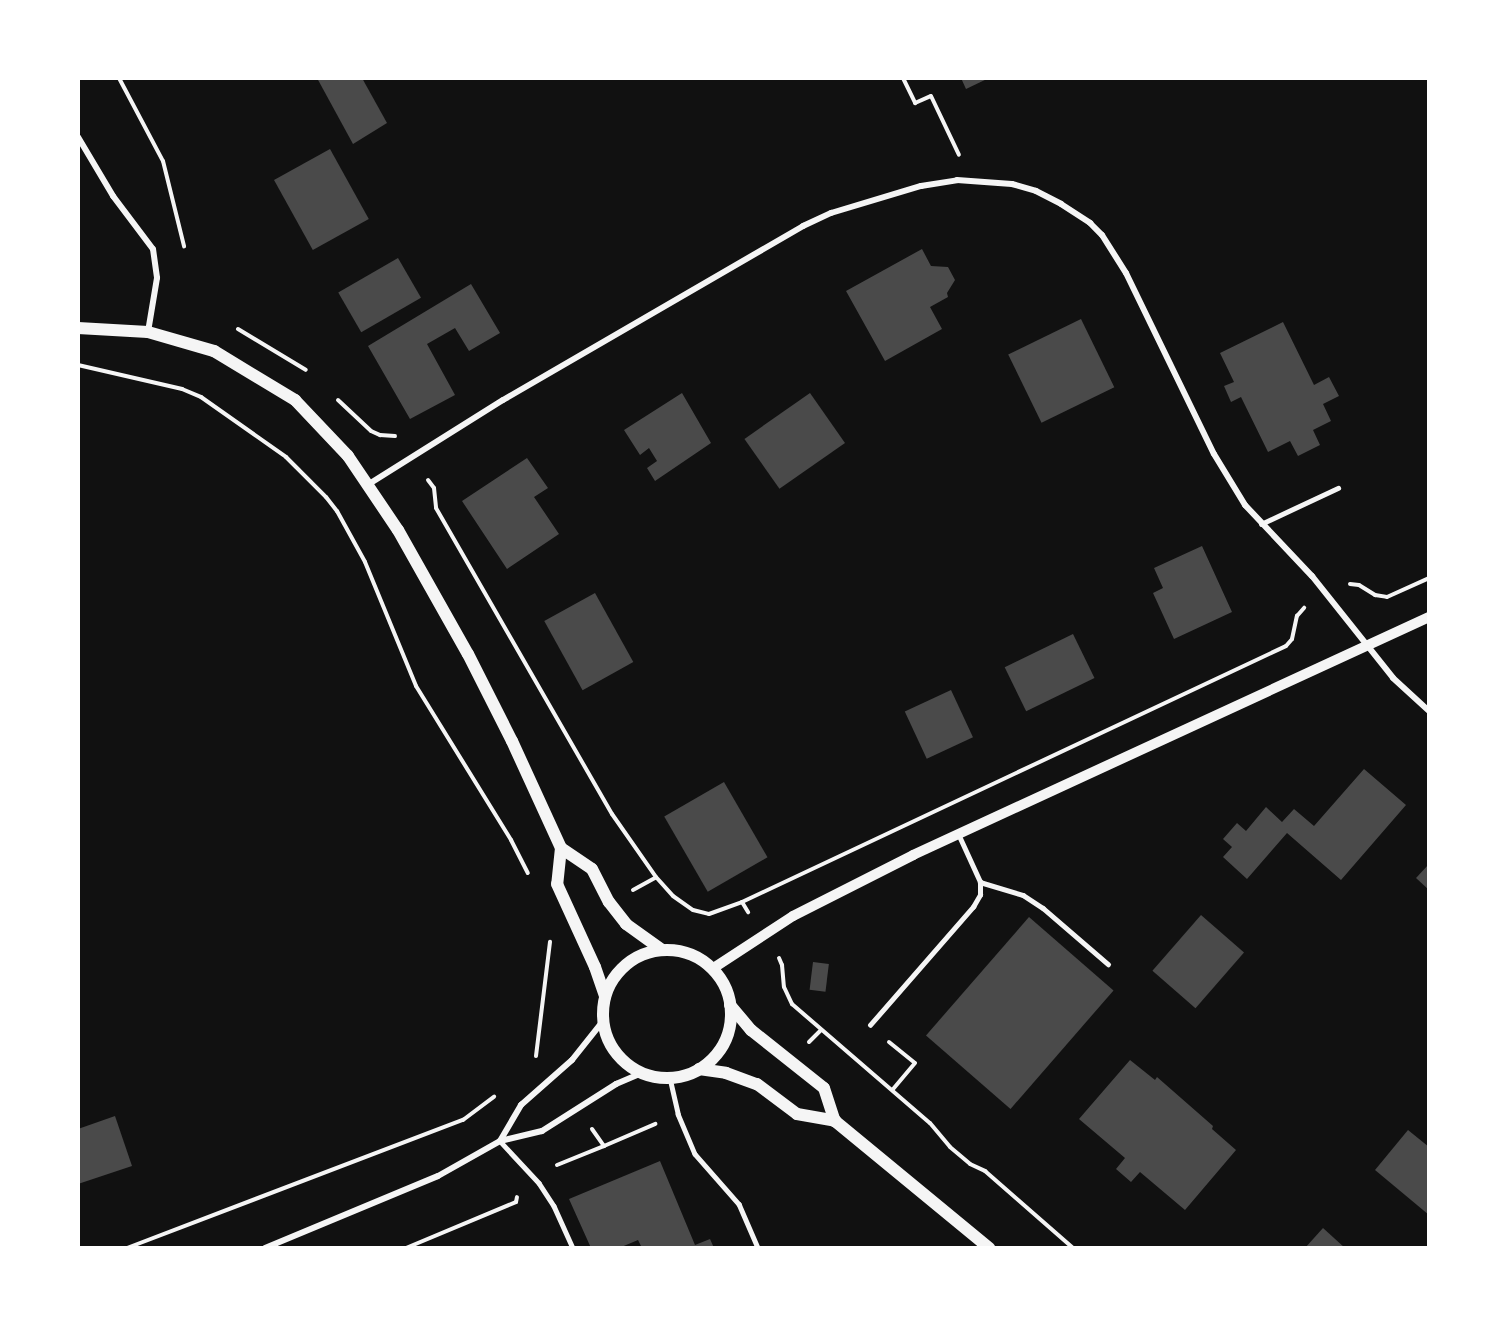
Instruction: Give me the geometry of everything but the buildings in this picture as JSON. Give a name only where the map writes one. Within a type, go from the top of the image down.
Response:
[{"type":"main road","points":[[78,328],[148,332],[214,351],[247,368],[295,400],[330,433],[369,483],[468,654],[561,848],[592,869],[609,902],[626,924],[662,950]]},
{"type":"main road","points":[[561,848],[557,884],[595,967],[605,996]]},
{"type":"main road","points":[[730,1004],[727,1036],[716,1055],[699,1069],[670,1078],[642,1073],[615,1052],[603,1021],[605,996],[617,973],[626,964],[649,952],[662,950],[694,956],[712,969],[724,985],[730,1004],[751,1030],[824,1088],[835,1121]]},
{"type":"main road","points":[[699,1069],[726,1073],[757,1084],[797,1114],[835,1121],[989,1248]]},
{"type":"street","points":[[78,137],[113,196],[153,249],[157,278],[148,332]]},
{"type":"street","points":[[369,483],[503,400],[803,226],[846,207],[891,193],[957,180],[1012,184],[1036,191],[1077,213],[1102,235],[1126,273],[1214,454],[1233,488],[1261,524],[1312,576],[1393,678],[1429,711]]},
{"type":"street","points":[[712,969],[793,916],[958,834],[1429,617]]},
{"type":"street","points":[[500,1141],[521,1105],[572,1060],[603,1021]]},
{"type":"street","points":[[265,1248],[438,1176],[500,1141],[542,1131],[616,1084],[642,1073]]},
{"type":"lane","points":[[1261,524],[1338,488]]},
{"type":"lane","points":[[870,1025],[974,907],[980,895],[980,882],[958,834]]},
{"type":"lane","points":[[980,882],[1001,887],[1033,902],[1108,964]]},
{"type":"lane","points":[[670,1078],[678,1114],[695,1154],[739,1204],[758,1248]]},
{"type":"lane","points":[[500,1141],[533,1175],[554,1206],[573,1248]]},
{"type":"path","points":[[119,78],[158,147],[177,211],[184,246]]},
{"type":"path","points":[[903,78],[915,103],[931,96],[960,158]]},
{"type":"path","points":[[78,365],[182,389],[201,397],[286,456],[326,497],[337,511],[364,562],[416,686],[511,840],[530,878]]},
{"type":"path","points":[[428,480],[434,488],[436,508],[612,814],[656,877],[679,901],[700,913],[718,912],[742,902],[1287,646],[1292,639],[1298,616],[1313,601]]},
{"type":"path","points":[[1344,586],[1359,585],[1375,595],[1388,597],[1429,578]]},
{"type":"path","points":[[630,892],[656,877]]},
{"type":"path","points":[[742,902],[748,912]]},
{"type":"path","points":[[537,1059],[550,933]]},
{"type":"path","points":[[780,960],[784,987],[792,1004],[930,1123],[950,1147],[970,1164],[985,1171],[1073,1248]]},
{"type":"path","points":[[870,1025],[915,1063],[892,1090]]},
{"type":"path","points":[[127,1248],[463,1120],[498,1095]]},
{"type":"path","points":[[406,1248],[516,1202],[517,1181],[604,1146]]}]
